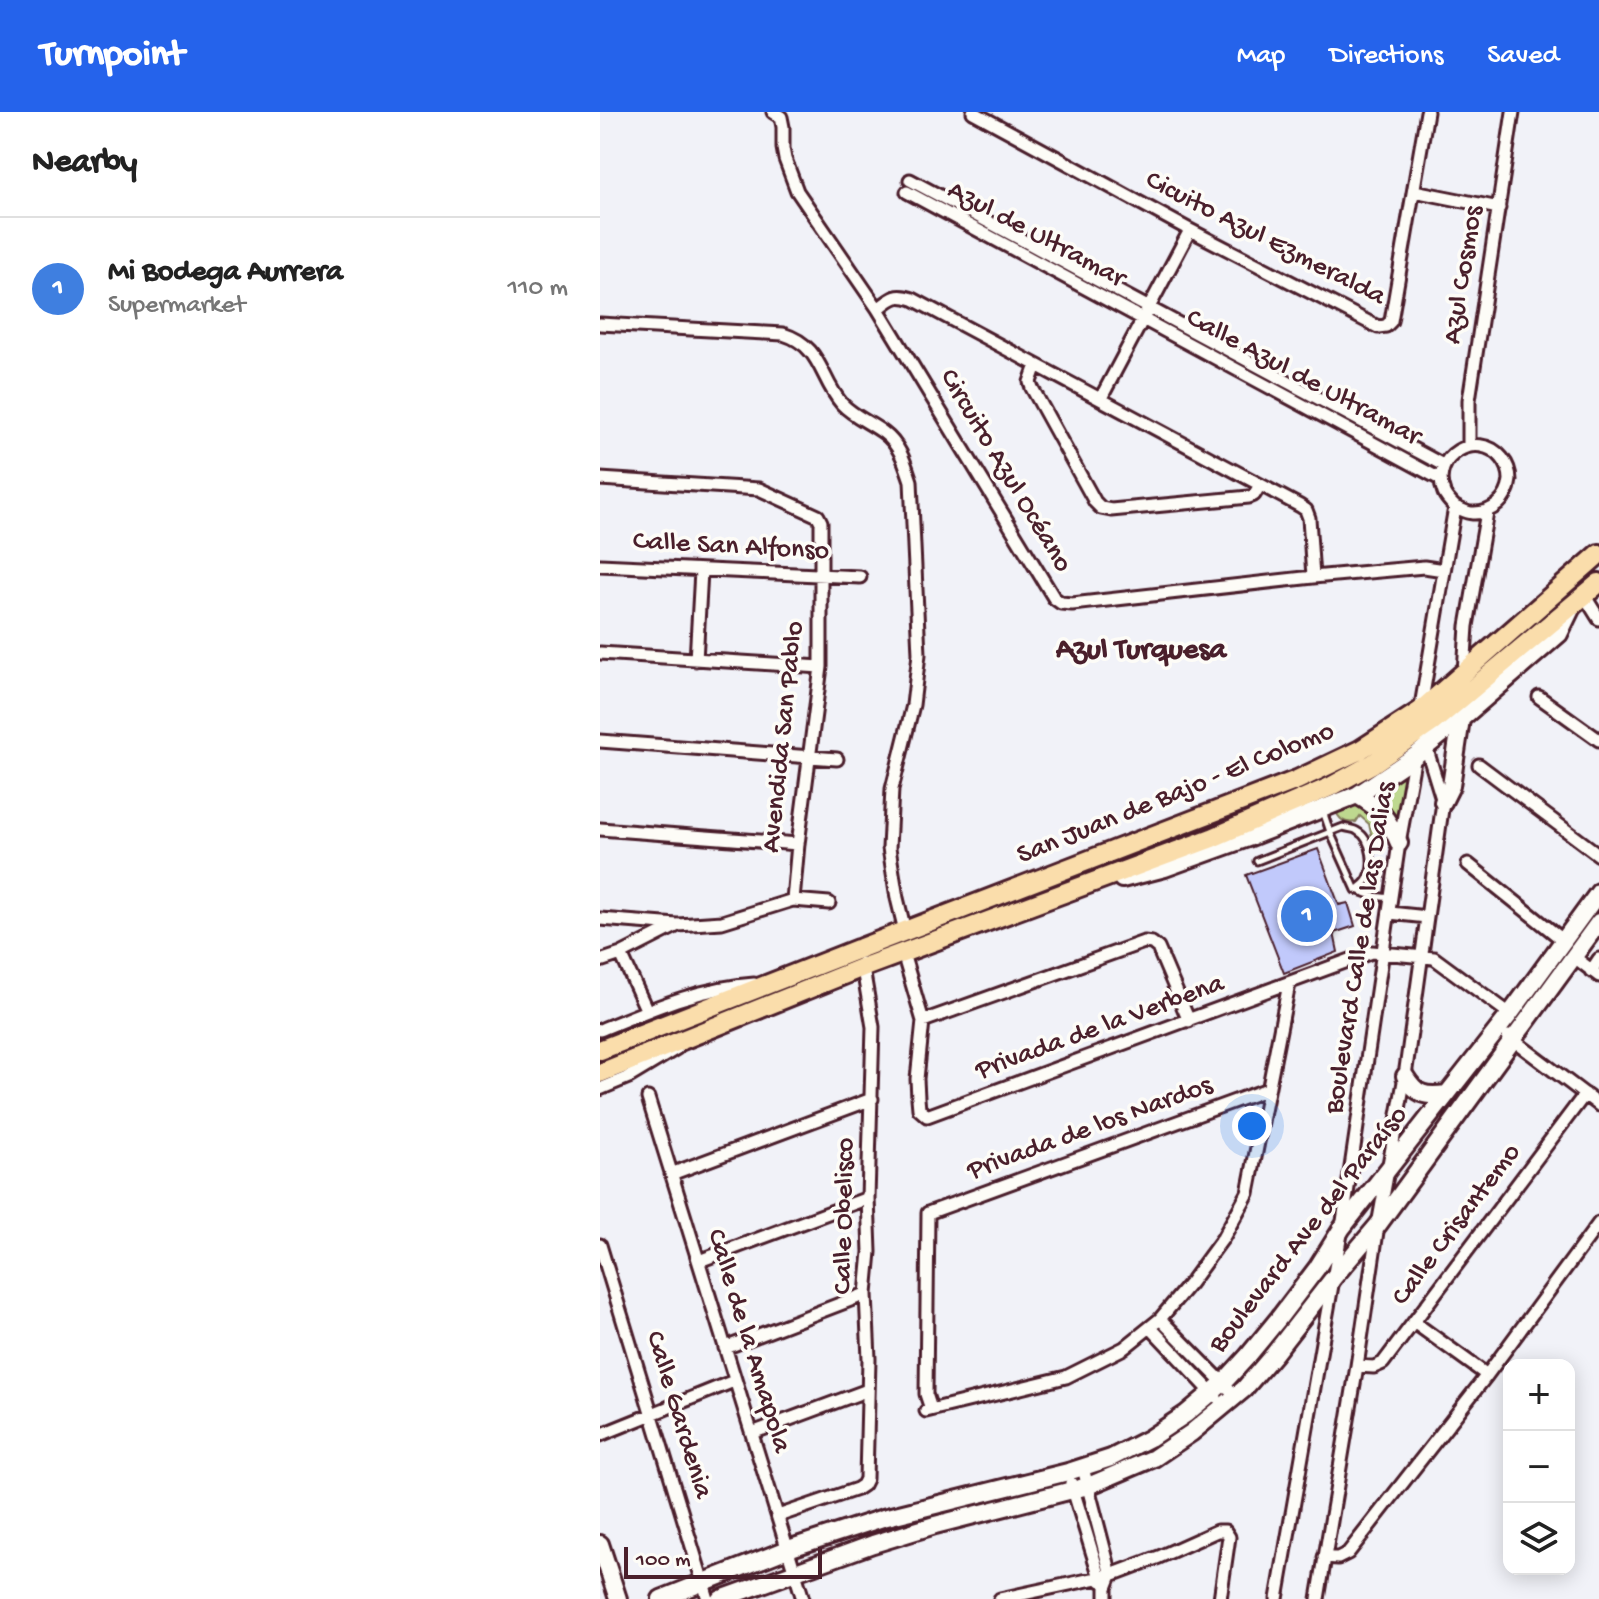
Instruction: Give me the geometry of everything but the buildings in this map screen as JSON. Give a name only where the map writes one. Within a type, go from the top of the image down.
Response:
[{"type":"main road","name":"San Juan de Bajo - El Colomo","points":[[862,958],[1297,780],[1360,750],[1420,711],[1599,554]]},
{"type":"main road","name":"San Juan de Bajo - El Colomo","points":[[897,942],[1062,894],[1212,838],[1421,744],[1471,691],[1599,583]]},
{"type":"main road","points":[[600,1050],[771,983],[862,958]]},
{"type":"main road","points":[[600,1073],[692,1037],[862,958]]},
{"type":"street","name":"Circuito Azul Océano","points":[[773,112],[781,117],[785,159],[797,191],[878,309],[1054,598],[1061,603],[1424,567],[1444,570]]},
{"type":"street","name":"Cicuito Azul Ezmeralda","points":[[973,112],[1190,230],[1378,327],[1386,326],[1391,321],[1427,112]]},
{"type":"street","name":"Azul Cosmos","points":[[1469,445],[1469,400],[1513,112]]},
{"type":"street","name":"Azul de Ultramar","points":[[1142,320],[908,186],[1149,308]]},
{"type":"street","points":[[1414,191],[1499,208]]},
{"type":"street","points":[[1101,398],[1190,230]]},
{"type":"street","name":"Circuito Azul Océano","points":[[878,309],[893,297],[903,295],[913,299],[1306,510],[1313,577]]},
{"type":"street","name":"Calle Azul de Ultramar","points":[[1149,308],[1443,465]]},
{"type":"street","name":"Calle Azul de Ultramar","points":[[1142,320],[1440,479]]},
{"type":"street","points":[[600,324],[783,334],[798,339],[810,349],[843,405],[886,434],[903,455],[911,481],[919,654],[913,705],[892,789],[889,848],[897,898],[897,942],[923,1021],[1144,942],[1158,948],[1189,1021]]},
{"type":"street","points":[[1036,365],[1030,382],[1032,388],[1101,508],[1111,510],[1249,497],[1260,485]]},
{"type":"street","points":[[1469,445],[1484,445],[1497,452],[1506,463],[1510,477],[1508,492],[1499,504],[1487,512],[1470,513],[1455,507],[1444,495],[1440,479],[1443,465],[1454,452],[1469,445]]},
{"type":"street","name":"Avendida San Pablo","points":[[600,479],[759,489],[812,511],[821,522],[821,667],[793,900]]},
{"type":"street","name":"Boulevard Calle de las Dalias","points":[[1277,1599],[1334,1277],[1347,1222],[1399,843],[1421,744],[1420,711],[1455,507]]},
{"type":"street","points":[[1471,691],[1464,673],[1467,626],[1487,512]]},
{"type":"street","name":"Calle San Alfonso","points":[[600,565],[860,577]]},
{"type":"street","points":[[696,660],[701,571]]},
{"type":"street","points":[[1062,894],[1165,868],[1357,795],[1421,744],[1461,719],[1559,634],[1579,599],[1599,619]]},
{"type":"street","points":[[600,653],[821,667]]},
{"type":"street","points":[[1539,697],[1599,740]]},
{"type":"street","points":[[1443,802],[1451,786],[1461,719]]},
{"type":"street","points":[[600,741],[837,759]]},
{"type":"street","name":"Boulevard Calle de las Dalias","points":[[1318,1599],[1405,1076],[1443,802],[1421,744]]},
{"type":"street","points":[[1479,765],[1599,855]]},
{"type":"street","points":[[1357,795],[1383,813],[1399,843]]},
{"type":"street","points":[[600,829],[798,844]]},
{"type":"street","points":[[1468,864],[1564,941]]},
{"type":"street","name":"Boulevard Ave del Paraíso","points":[[661,1599],[706,1591],[788,1549],[883,1518],[1075,1470],[1111,1458],[1150,1438],[1186,1414],[1218,1388],[1279,1318],[1347,1222],[1510,1014],[1599,892]]},
{"type":"street","points":[[600,919],[678,925],[722,922],[793,900],[829,903]]},
{"type":"street","points":[[1390,913],[1427,917]]},
{"type":"street","points":[[600,961],[621,954],[678,925]]},
{"type":"street","name":"Boulevard Ave del Paraíso","points":[[721,1599],[873,1544],[1080,1488],[1154,1458],[1191,1433],[1230,1401],[1274,1354],[1378,1225],[1573,956],[1597,928]]},
{"type":"street","name":"Privada de la Verbena","points":[[923,1021],[917,1079],[919,1109],[927,1116],[1372,952],[1434,958],[1510,1014]]},
{"type":"street","points":[[621,954],[647,1011]]},
{"type":"street","points":[[1573,956],[1595,973],[1599,959]]},
{"type":"street","name":"Calle Obelisco","points":[[778,1516],[863,1485],[866,1479],[869,1359],[866,1294],[870,1252],[868,1198],[873,1027],[862,958]]},
{"type":"street","points":[[600,1030],[647,1011],[735,985],[771,983]]},
{"type":"street","points":[[1230,1401],[1155,1323],[1223,1238],[1248,1193],[1289,984]]},
{"type":"street","points":[[1498,1028],[1599,1105]]},
{"type":"street","points":[[600,1089],[629,1077],[692,1037]]},
{"type":"street","points":[[1405,1076],[1414,1090],[1430,1096],[1447,1094]]},
{"type":"street","name":"Privada de los Nardos","points":[[1155,1323],[1124,1348],[1066,1377],[928,1410],[928,1213],[1268,1089]]},
{"type":"street","name":"Calle Crisantemo","points":[[1357,1366],[1374,1367],[1383,1363],[1585,1094]]},
{"type":"street","name":"Calle de la Amapola","points":[[648,1098],[803,1599]]},
{"type":"street","points":[[671,1174],[872,1099]]},
{"type":"street","points":[[699,1261],[868,1198]]},
{"type":"street","points":[[1360,1246],[1350,1243],[1345,1237],[1347,1222],[1363,1215],[1372,1218],[1378,1225]]},
{"type":"street","points":[[1324,1557],[1338,1558],[1348,1553],[1487,1375],[1599,1223]]},
{"type":"street","name":"Calle Gardenia","points":[[600,1245],[706,1591]]},
{"type":"street","points":[[725,1348],[866,1294]]},
{"type":"street","points":[[1415,1323],[1487,1375]]},
{"type":"street","points":[[600,1435],[734,1381]]},
{"type":"street","points":[[752,1433],[868,1390]]},
{"type":"street","points":[[1075,1470],[1105,1576],[1106,1594]]},
{"type":"street","points":[[1000,1599],[1105,1576],[1159,1557],[1217,1531],[1225,1531],[1229,1537],[1220,1599]]},
{"type":"street","points":[[600,1544],[618,1599]]},
{"type":"lane","points":[[1322,809],[1356,890],[1392,898]]},
{"type":"lane","points":[[1257,861],[1343,827],[1356,830],[1365,838],[1370,852],[1367,880],[1356,890]]},
{"type":"green space","points":[[1405,775],[1399,829],[1369,796]]},
{"type":"green space","points":[[1355,799],[1380,818],[1384,834],[1379,840],[1372,838],[1369,824],[1360,816],[1356,822],[1345,821],[1334,808]]},
{"type":"place","name":"Mi Bodega Aurrera","points":[[1307,916]]},
{"type":"district","name":"Azul Turquesa","points":[[1141,651]]}]
